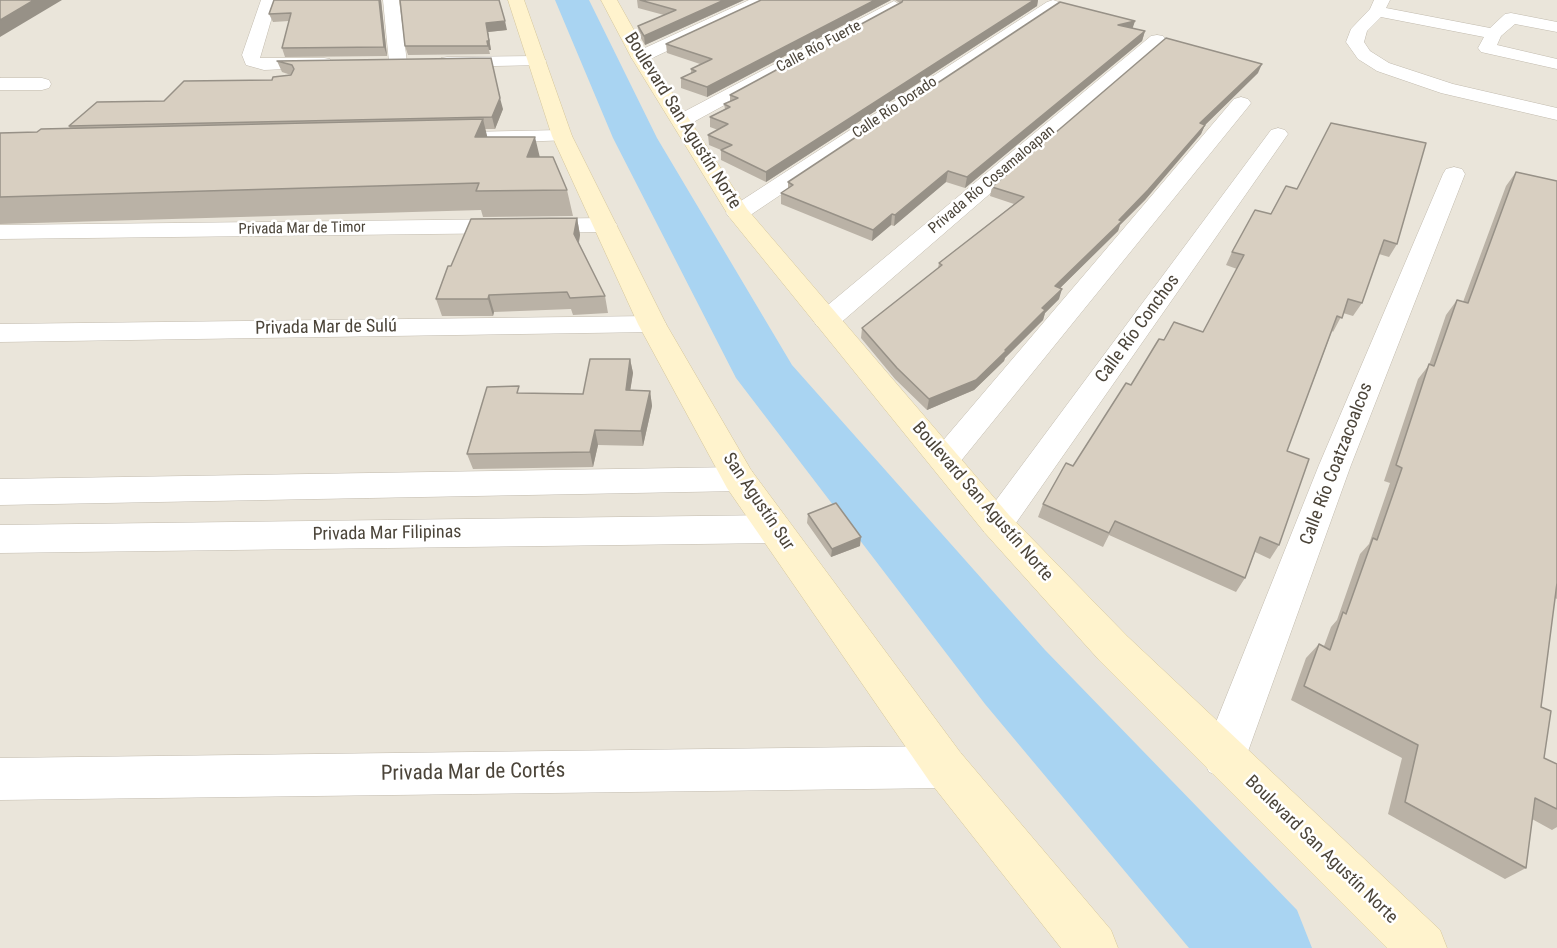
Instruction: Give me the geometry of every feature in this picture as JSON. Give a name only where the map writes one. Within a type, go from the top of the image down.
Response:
[{"type":"main road","name":"San Agustín Sur","points":[[516,0],[534,74],[562,136],[652,324],[740,478],[945,767],[1093,948]]},
{"type":"main road","name":"Boulevard San Agustín Norte","points":[[610,0],[640,57],[738,213],[997,524],[1113,648],[1422,948]]},
{"type":"street","points":[[269,0],[250,55],[252,61],[264,65],[342,63]]},
{"type":"street","points":[[391,0],[398,62]]},
{"type":"street","points":[[640,57],[762,0]]},
{"type":"street","name":"Calle Río Dorado","points":[[738,213],[1044,2]]},
{"type":"street","points":[[1494,34],[1379,5],[1359,29],[1355,42],[1364,55],[1383,67],[1448,89],[1557,114]]},
{"type":"street","name":"Calle Río Fuerte","points":[[681,121],[894,6]]},
{"type":"street","points":[[1557,27],[1511,18],[1494,34],[1487,48],[1557,64]]},
{"type":"street","name":"Privada Río Cosamaloapan","points":[[827,320],[1157,40]]},
{"type":"street","points":[[376,62],[427,62],[534,74]]},
{"type":"street","points":[[439,80],[474,80]]},
{"type":"street","points":[[254,81],[323,81]]},
{"type":"street","points":[[0,84],[42,84]]},
{"type":"street","points":[[945,459],[1241,103]]},
{"type":"street","name":"Calle Río Conchos","points":[[997,524],[1278,134]]},
{"type":"street","points":[[443,138],[562,136]]},
{"type":"street","name":"Calle Río Coatzacoalcos","points":[[1224,757],[1335,465],[1454,174]]},
{"type":"street","name":"Privada Mar de Timor","points":[[0,232],[605,225]]},
{"type":"street","name":"Privada Mar de Sulú","points":[[0,333],[652,324]]},
{"type":"street","points":[[0,492],[740,478]]},
{"type":"street","name":"Privada Mar Filipinas","points":[[0,539],[775,529]]},
{"type":"street","name":"Privada Mar de Cortés","points":[[0,779],[945,767]]},
{"type":"shaded area","points":[[0,0],[1557,0],[1557,948],[0,948]]},
{"type":"building","points":[[0,0],[34,0],[0,20]]},
{"type":"building","points":[[274,0],[379,0],[384,47],[282,48],[291,13],[269,14]]},
{"type":"building","points":[[400,0],[499,0],[505,21],[486,23],[488,46],[405,46]]},
{"type":"building","points":[[640,0],[724,0],[644,36],[638,26],[676,10]]},
{"type":"building","points":[[761,0],[875,0],[707,87],[681,78],[696,71],[691,69],[712,59],[666,44]]},
{"type":"building","points":[[903,0],[1034,0],[766,172],[721,150],[732,145],[708,135],[728,124],[710,117],[730,107],[724,104],[738,98],[730,95]]},
{"type":"building","points":[[1060,2],[1135,21],[1118,25],[1145,31],[967,177],[948,171],[895,215],[892,214],[873,230],[781,193],[793,185],[788,182]]},
{"type":"building","points":[[1166,38],[1262,64],[1200,123],[1205,125],[1119,220],[1122,221],[1055,286],[1062,289],[1042,308],[1045,310],[1006,351],[976,380],[929,399],[897,368],[862,328],[942,265],[939,263],[1024,197],[992,187]]},
{"type":"building","points":[[491,58],[500,98],[492,117],[69,126],[97,102],[164,101],[184,81],[272,80],[273,77],[291,75],[294,69],[292,65],[277,61]]},
{"type":"building","points":[[483,119],[475,137],[535,137],[527,157],[553,157],[567,190],[476,191],[479,183],[0,197],[0,133],[37,132],[41,129]]},
{"type":"building","points":[[1331,123],[1426,143],[1397,244],[1384,240],[1362,303],[1348,299],[1342,318],[1337,316],[1287,451],[1309,459],[1279,545],[1260,537],[1245,578],[1115,521],[1109,533],[1043,504],[1066,463],[1073,466],[1126,383],[1131,385],[1159,339],[1164,340],[1174,322],[1203,332],[1244,255],[1232,252],[1255,210],[1271,214],[1286,186],[1297,189]]},
{"type":"building","points":[[1516,172],[1557,181],[1557,583],[1541,707],[1551,711],[1544,758],[1557,764],[1557,809],[1535,798],[1526,868],[1405,802],[1418,745],[1304,686],[1319,644],[1330,650],[1343,612],[1346,614],[1373,538],[1377,540],[1402,468],[1396,465],[1429,364],[1434,366],[1457,300],[1468,303]]},
{"type":"building","points":[[577,218],[574,234],[605,296],[570,298],[567,292],[489,295],[488,299],[436,299],[448,266],[451,266],[471,219]]},
{"type":"building","points":[[590,359],[630,359],[626,390],[650,391],[641,431],[595,430],[590,452],[467,454],[487,387],[519,386],[517,393],[583,394]]},
{"type":"building","points":[[836,503],[861,537],[832,549],[808,514]]},
{"type":"waterway","points":[[572,0],[635,138],[768,378],[1015,677],[1259,948]]}]
